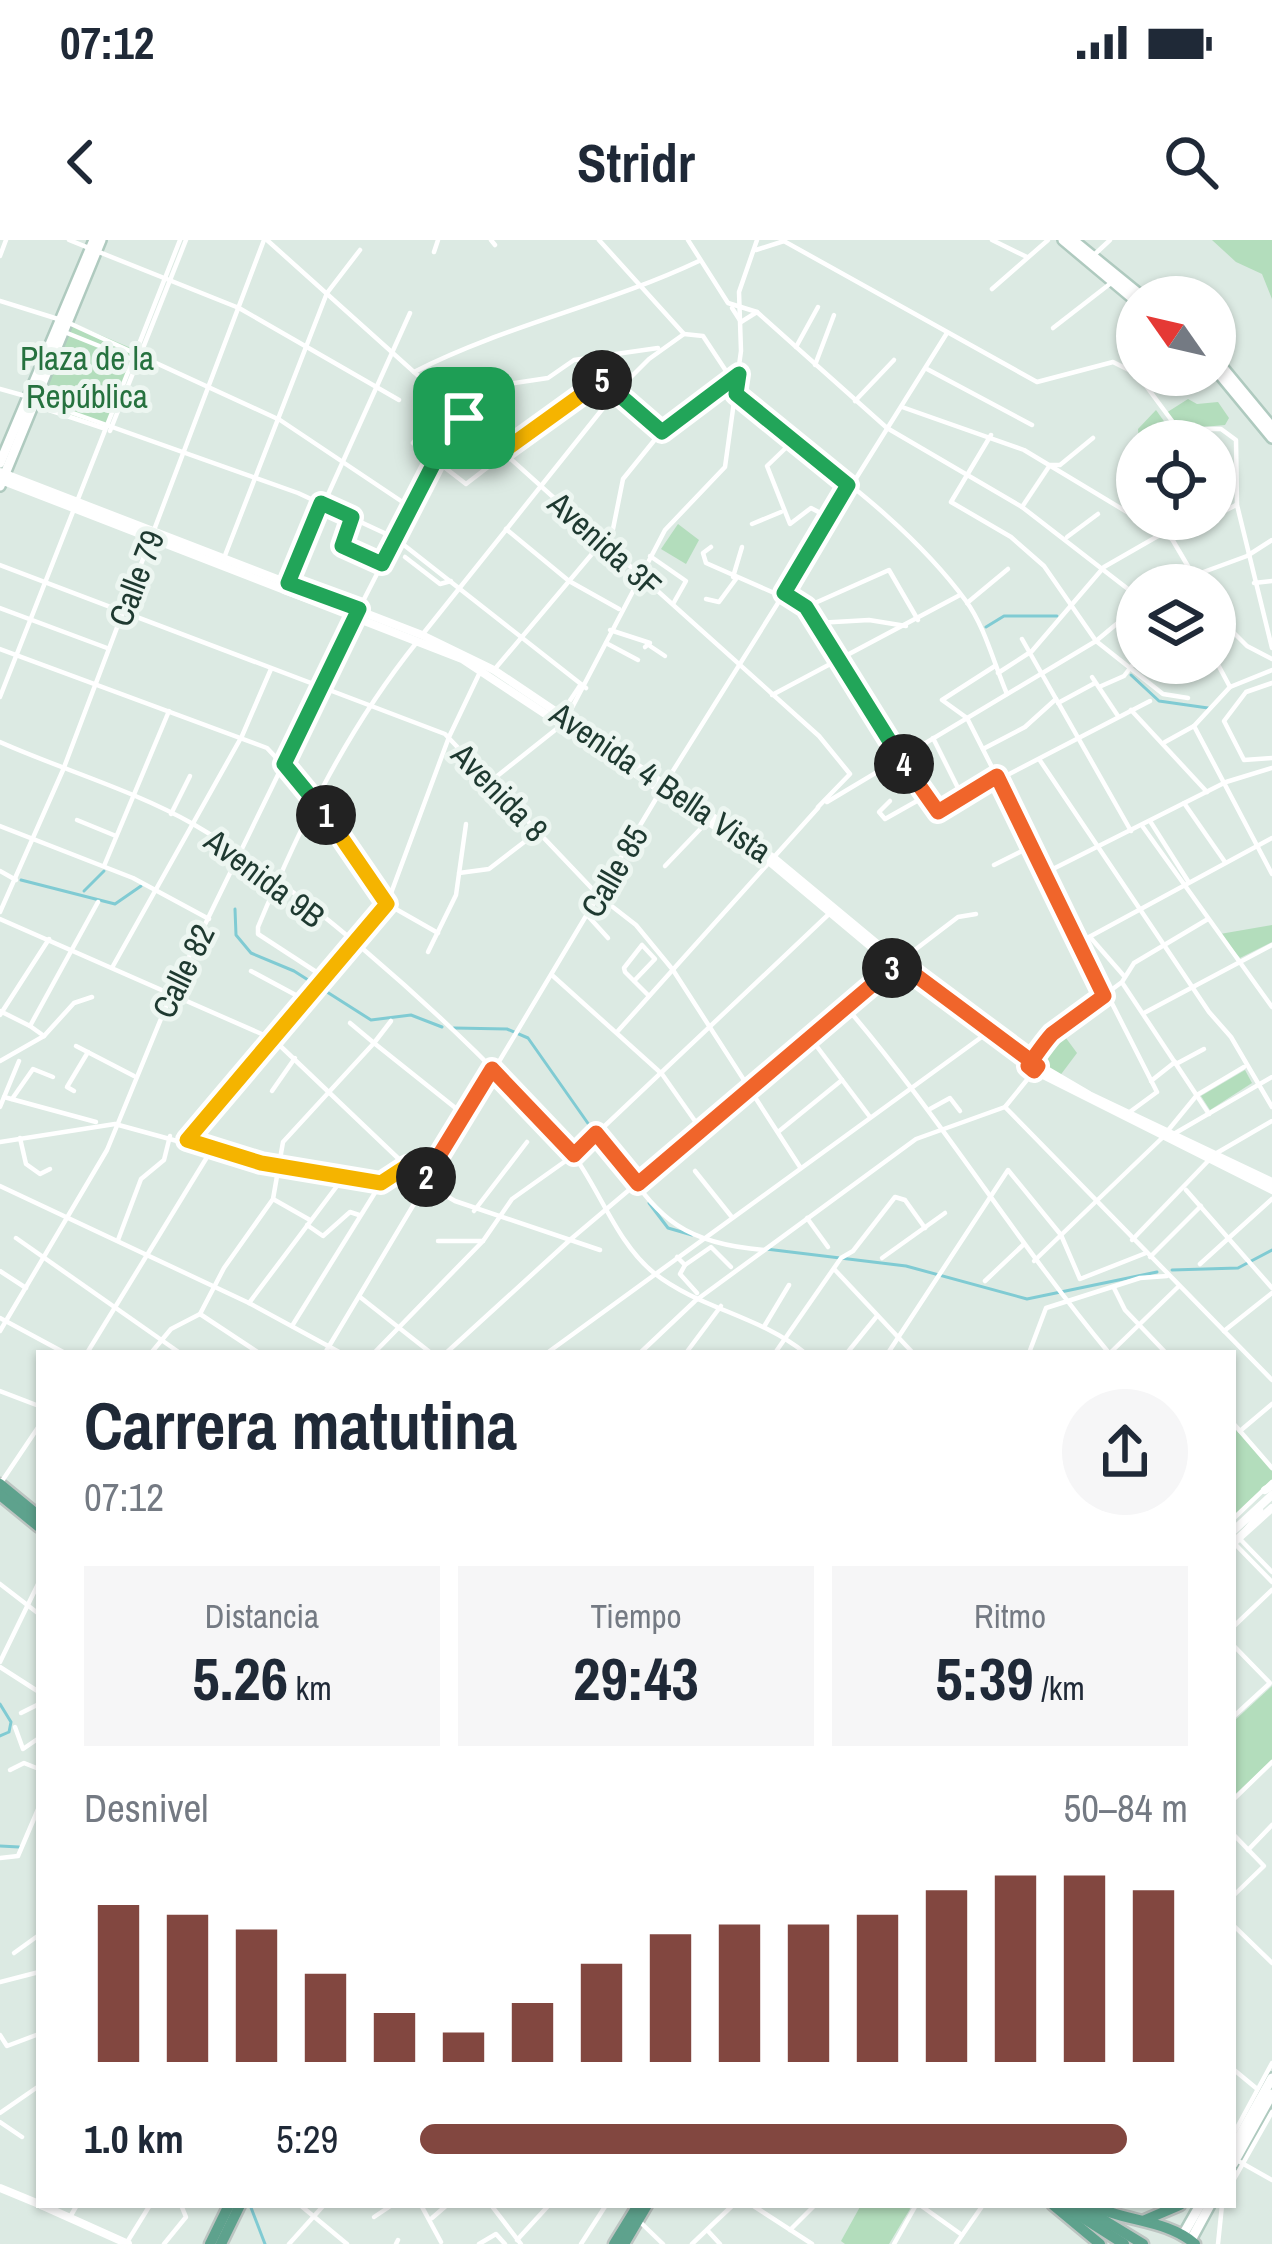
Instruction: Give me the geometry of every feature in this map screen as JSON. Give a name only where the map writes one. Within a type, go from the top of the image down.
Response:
[{"type":"main road","points":[[1063,240],[1116,286]]},
{"type":"main road","points":[[1072,240],[1116,279]]},
{"type":"main road","points":[[1,476],[95,245]]},
{"type":"main road","points":[[1236,383],[1272,427]]},
{"type":"main road","points":[[1236,394],[1272,438]]},
{"type":"main road","points":[[0,1484],[36,1514]]},
{"type":"main road","points":[[0,1496],[36,1525]]},
{"type":"main road","points":[[1236,2159],[1272,2078]]},
{"type":"main road","points":[[210,2244],[228,2208]]},
{"type":"main road","points":[[221,2244],[239,2208]]},
{"type":"main road","points":[[1055,2208],[1099,2243]]},
{"type":"main road","points":[[1068,2208],[1124,2244]]},
{"type":"main road","points":[[1084,2208],[1144,2244]]},
{"type":"main road","points":[[1097,2208],[1118,2219],[1138,2221],[1158,2218],[1173,2208]]},
{"type":"main road","points":[[1187,2241],[1199,2208]]},
{"type":"main road","points":[[1187,2241],[1208,2208]]},
{"type":"main road","points":[[614,2244],[634,2211]]},
{"type":"main road","points":[[624,2244],[634,2211]]},
{"type":"main road","points":[[1138,2221],[1187,2241]]},
{"type":"street","points":[[0,256],[6,240]]},
{"type":"street","points":[[69,240],[95,245],[239,308],[399,400]]},
{"type":"street","points":[[0,697],[183,240]]},
{"type":"street","name":"Avenida 3F","points":[[266,240],[673,604],[850,772],[818,807]]},
{"type":"street","name":"Calle 79","points":[[0,915],[63,770],[266,240]]},
{"type":"street","points":[[434,252],[438,240]]},
{"type":"street","points":[[599,240],[684,334]]},
{"type":"street","points":[[688,240],[742,322]]},
{"type":"street","points":[[491,781],[563,718],[638,573],[672,519],[725,467],[742,322],[740,286],[757,240]]},
{"type":"street","points":[[756,250],[785,240],[1037,382],[1116,364]]},
{"type":"street","points":[[992,240],[1027,257]]},
{"type":"street","points":[[992,289],[1048,240]]},
{"type":"street","points":[[1088,255],[1098,240]]},
{"type":"street","points":[[1088,255],[1110,240]]},
{"type":"street","points":[[224,558],[327,293],[360,250]]},
{"type":"street","points":[[414,372],[496,333],[640,289],[699,261]]},
{"type":"street","points":[[1053,328],[1111,283]]},
{"type":"street","points":[[0,301],[210,383],[280,421],[410,507]]},
{"type":"street","points":[[728,304],[757,312],[886,428],[1022,506],[1116,578]]},
{"type":"street","points":[[796,347],[818,308]]},
{"type":"street","points":[[742,322],[757,312]]},
{"type":"street","points":[[288,583],[373,385],[410,313]]},
{"type":"street","points":[[815,365],[834,315]]},
{"type":"street","name":"Calle 85","points":[[327,1350],[423,1182],[664,786],[947,333]]},
{"type":"street","points":[[324,977],[258,934],[315,799],[367,704],[616,392],[664,347],[684,334],[703,336],[736,377]]},
{"type":"street","points":[[462,415],[494,386],[548,378],[574,360],[664,347]]},
{"type":"street","points":[[855,401],[894,360]]},
{"type":"street","points":[[927,369],[1032,425]]},
{"type":"street","points":[[494,670],[614,526],[623,479],[662,432],[736,377]]},
{"type":"street","points":[[448,402],[413,441],[466,484],[601,380],[662,432]]},
{"type":"street","points":[[0,389],[321,503],[395,538],[583,686]]},
{"type":"street","points":[[736,394],[912,540],[968,603],[1007,694]]},
{"type":"street","points":[[1153,396],[1178,428],[1221,429],[1232,435],[1240,453],[1237,505],[1272,648]]},
{"type":"street","points":[[902,407],[991,435],[1116,506]]},
{"type":"street","name":"Calle 82","points":[[0,1331],[106,1150],[172,992],[410,507],[462,415]]},
{"type":"street","points":[[991,435],[951,502],[1011,537],[1044,566],[1067,605],[1116,656]]},
{"type":"street","points":[[1050,465],[1060,465],[1093,438]]},
{"type":"street","points":[[793,441],[766,466],[782,512],[790,524],[811,508],[828,518]]},
{"type":"street","points":[[1022,506],[1050,465]]},
{"type":"street","name":"Avenida 4 Bella Vista","points":[[1,476],[494,670],[773,861],[983,1036],[1272,1190]]},
{"type":"street","points":[[752,524],[782,512]]},
{"type":"street","points":[[1067,537],[1099,514]]},
{"type":"street","points":[[352,517],[342,546],[382,564]]},
{"type":"street","points":[[506,529],[569,581],[620,609]]},
{"type":"street","name":"Avenida 4 Bella Vista","points":[[153,535],[224,558],[357,613]]},
{"type":"street","points":[[1127,1114],[1156,1092],[1153,1084],[1104,996],[967,718],[943,698],[1033,651],[1067,605],[1104,567],[1151,540]]},
{"type":"street","points":[[1220,564],[1247,556],[1272,541]]},
{"type":"street","points":[[712,547],[703,560],[735,578],[784,593],[806,607],[938,812],[997,776],[1150,701]]},
{"type":"street","points":[[706,598],[719,602],[735,578],[742,547]]},
{"type":"street","points":[[405,556],[439,584],[451,581]]},
{"type":"street","points":[[649,556],[686,581],[673,604]]},
{"type":"street","name":"Avenida 8","points":[[0,565],[449,737],[600,897],[634,923],[673,970],[800,1167]]},
{"type":"street","points":[[968,603],[1008,569]]},
{"type":"street","points":[[806,607],[889,570],[918,620]]},
{"type":"street","points":[[1254,583],[1272,581]]},
{"type":"street","points":[[772,695],[960,595]]},
{"type":"street","points":[[0,608],[109,649]]},
{"type":"street","points":[[817,623],[869,620],[906,626]]},
{"type":"street","points":[[617,1032],[818,807],[1116,624]]},
{"type":"street","points":[[610,630],[665,656]]},
{"type":"street","points":[[615,648],[622,634]]},
{"type":"street","points":[[1236,636],[1272,659]]},
{"type":"street","name":"Avenida 4 Bella Vista","points":[[420,638],[563,718]]},
{"type":"street","points":[[1022,640],[1033,651],[1131,831]]},
{"type":"street","points":[[604,643],[638,660]]},
{"type":"street","points":[[0,649],[242,736],[284,764],[315,799],[387,904],[438,933]]},
{"type":"street","points":[[113,966],[242,736],[271,668]]},
{"type":"street","points":[[187,1140],[387,904],[449,737],[481,670]]},
{"type":"street","points":[[1165,742],[1194,726],[1230,686],[1272,670]]},
{"type":"street","points":[[983,749],[1025,727],[1057,701],[1116,674]]},
{"type":"street","points":[[1096,682],[1118,716]]},
{"type":"street","points":[[1272,683],[1246,692],[1224,722],[1244,760],[1272,758]]},
{"type":"street","points":[[1150,684],[1163,694],[1188,698]]},
{"type":"street","points":[[1131,710],[1207,792]]},
{"type":"street","points":[[104,866],[169,711]]},
{"type":"street","points":[[1194,726],[1272,874]]},
{"type":"street","points":[[933,738],[963,798]]},
{"type":"street","name":"Avenida 9B","points":[[0,742],[135,796],[242,856],[352,944],[492,1069],[574,1155],[633,1252],[653,1272],[695,1301],[721,1306],[765,1325],[801,1350]]},
{"type":"street","points":[[1037,757],[1260,1082],[1272,1107]]},
{"type":"street","points":[[1043,874],[1226,782],[1272,768]]},
{"type":"street","points":[[171,814],[190,776]]},
{"type":"street","name":"Avenida 4 Bella Vista","points":[[664,786],[773,861],[830,913],[1033,1066],[1166,1135]]},
{"type":"street","points":[[890,801],[879,812],[885,819],[925,797]]},
{"type":"street","points":[[1184,803],[1225,862]]},
{"type":"street","points":[[77,820],[117,836]]},
{"type":"street","points":[[664,866],[708,820]]},
{"type":"street","points":[[1150,821],[1208,919],[1272,1007]]},
{"type":"street","points":[[428,952],[456,895],[466,824]]},
{"type":"street","points":[[1142,825],[1170,858]]},
{"type":"street","points":[[0,826],[104,866],[209,919]]},
{"type":"street","points":[[459,873],[489,869],[538,831]]},
{"type":"street","points":[[1078,943],[1272,838]]},
{"type":"street","points":[[994,865],[1030,847]]},
{"type":"street","points":[[0,871],[16,880]]},
{"type":"street","points":[[30,1026],[98,902]]},
{"type":"street","points":[[377,1350],[483,1241],[512,1199],[574,1155],[830,913]]},
{"type":"street","points":[[449,1350],[571,1239],[812,1040],[896,964],[958,917],[976,914]]},
{"type":"street","points":[[0,915],[273,1039],[423,1182],[475,1210],[600,1250]]},
{"type":"street","points":[[588,916],[608,938]]},
{"type":"street","points":[[643,1350],[695,1301],[920,1136],[1005,1107],[1052,1034],[1163,944],[1208,919]]},
{"type":"street","points":[[1090,937],[1123,979],[1209,1114]]},
{"type":"street","points":[[44,1036],[1,1012],[50,939]]},
{"type":"street","points":[[634,981],[655,959],[641,945],[625,964],[634,981],[649,996]]},
{"type":"street","points":[[1144,1013],[1272,945]]},
{"type":"street","points":[[251,971],[305,1000]]},
{"type":"street","points":[[551,974],[662,1074],[702,1131]]},
{"type":"street","points":[[0,1061],[44,1036],[74,1003],[92,998]]},
{"type":"street","points":[[847,1008],[945,1129],[1053,1289],[1106,1350]]},
{"type":"street","points":[[154,1350],[160,1339],[200,1314],[213,1286],[273,1199],[275,1164],[294,1126],[332,1091],[391,1021]]},
{"type":"street","points":[[350,1023],[464,1115]]},
{"type":"street","points":[[551,1350],[983,1036]]},
{"type":"street","points":[[812,1040],[870,1117]]},
{"type":"street","points":[[76,1046],[134,1076]]},
{"type":"street","points":[[1153,1084],[1176,1063],[1204,1049]]},
{"type":"street","points":[[74,1091],[67,1087],[88,1052]]},
{"type":"street","points":[[272,1091],[295,1058]]},
{"type":"street","points":[[4,1101],[19,1061]]},
{"type":"street","points":[[1034,1261],[1166,1135],[1197,1095],[1246,1066]]},
{"type":"street","points":[[4,1101],[32,1069],[53,1077]]},
{"type":"street","points":[[1166,1135],[1272,1077]]},
{"type":"street","points":[[778,1132],[842,1080]]},
{"type":"street","points":[[930,1109],[950,1098],[960,1111]]},
{"type":"street","points":[[4,1101],[275,1164],[381,1183]]},
{"type":"street","points":[[1005,1107],[1272,1381]]},
{"type":"street","points":[[1132,1240],[1186,1190],[1212,1157],[1272,1121]]},
{"type":"street","points":[[0,1142],[102,1123]]},
{"type":"street","points":[[596,1133],[665,1219],[697,1240],[764,1250]]},
{"type":"street","points":[[118,1240],[141,1179],[164,1160],[170,1136]]},
{"type":"street","points":[[20,1138],[26,1164],[40,1174],[50,1169]]},
{"type":"street","points":[[475,1210],[527,1142]]},
{"type":"street","points":[[89,1350],[212,1149]]},
{"type":"street","points":[[292,1325],[381,1183],[407,1166]]},
{"type":"street","points":[[890,1350],[1010,1169],[1061,1235],[1080,1279],[1148,1255],[1201,1206]]},
{"type":"street","points":[[695,1171],[731,1216]]},
{"type":"street","points":[[249,1303],[344,1176]]},
{"type":"street","points":[[0,1186],[249,1303],[327,1350]]},
{"type":"street","points":[[1186,1190],[1272,1291],[1224,1331]]},
{"type":"street","points":[[1200,1264],[1272,1190]]},
{"type":"street","points":[[777,1350],[841,1258],[898,1196],[925,1228]]},
{"type":"street","points":[[273,1199],[323,1236],[350,1212],[361,1216]]},
{"type":"street","points":[[882,1258],[945,1213]]},
{"type":"street","points":[[808,1218],[828,1247]]},
{"type":"street","points":[[16,1238],[176,1350]]},
{"type":"street","points":[[438,1241],[483,1241]]},
{"type":"street","points":[[985,1281],[1023,1245]]},
{"type":"street","points":[[698,1293],[679,1272],[685,1265],[709,1247],[731,1267]]},
{"type":"street","points":[[676,1256],[685,1265]]},
{"type":"street","points":[[834,1269],[911,1350]]},
{"type":"street","points":[[0,1271],[26,1288]]},
{"type":"street","points":[[1030,1350],[1046,1308],[1168,1276]]},
{"type":"street","points":[[765,1325],[789,1285]]},
{"type":"street","points":[[1112,1350],[1179,1286]]},
{"type":"street","points":[[1114,1288],[1138,1325],[1163,1350]]},
{"type":"street","points":[[358,1295],[427,1350]]},
{"type":"street","points":[[688,1350],[721,1306]]},
{"type":"street","points":[[200,1314],[254,1350]]},
{"type":"street","points":[[849,1350],[879,1314]]},
{"type":"street","points":[[3,1320],[59,1350]]},
{"type":"street","points":[[0,1391],[36,1405]]},
{"type":"street","points":[[1240,1431],[1272,1405]]},
{"type":"street","points":[[1236,1426],[1272,1468]]},
{"type":"street","points":[[0,1484],[36,1431]]},
{"type":"street","points":[[1236,1517],[1270,1494]]},
{"type":"street","points":[[1236,1536],[1270,1494]]},
{"type":"street","points":[[1236,1541],[1272,1572]]},
{"type":"street","points":[[1236,1541],[1272,1586],[1236,1624]]},
{"type":"street","points":[[0,1584],[36,1612]]},
{"type":"street","points":[[36,1588],[0,1665],[36,1687]]},
{"type":"street","points":[[1236,1648],[1271,1682],[1236,1714]]},
{"type":"street","points":[[21,1713],[36,1706]]},
{"type":"street","points":[[15,1727],[23,1749],[36,1740]]},
{"type":"street","points":[[10,1771],[24,1763],[36,1768]]},
{"type":"street","points":[[1236,1797],[1271,1765]]},
{"type":"street","points":[[0,1858],[18,1856],[36,1814]]},
{"type":"street","points":[[1248,1850],[1272,1825]]},
{"type":"street","points":[[1236,1837],[1264,1866],[1236,1894]]},
{"type":"street","points":[[1236,1928],[1272,1963]]},
{"type":"street","points":[[14,1953],[36,1939]]},
{"type":"street","points":[[0,1982],[36,1973]]},
{"type":"street","points":[[0,2035],[7,2046]]},
{"type":"street","points":[[0,2051],[36,2035]]},
{"type":"street","points":[[1236,2131],[1264,2093],[1272,2063]]},
{"type":"street","points":[[1236,2071],[1264,2093]]},
{"type":"street","points":[[0,2113],[36,2088]]},
{"type":"street","points":[[1272,2111],[1236,2159],[1272,2180]]},
{"type":"street","points":[[0,2122],[22,2138]]},
{"type":"street","points":[[0,2188],[36,2203]]},
{"type":"street","points":[[48,2208],[126,2244],[148,2208]]},
{"type":"street","points":[[70,2217],[75,2208]]},
{"type":"street","points":[[164,2244],[184,2219],[182,2208]]},
{"type":"street","points":[[304,2208],[347,2244]]},
{"type":"street","points":[[289,2244],[321,2208]]},
{"type":"street","points":[[374,2217],[388,2208]]},
{"type":"street","points":[[424,2208],[441,2242]]},
{"type":"street","points":[[432,2218],[444,2208]]},
{"type":"street","points":[[492,2208],[519,2242],[547,2208]]},
{"type":"street","points":[[581,2244],[604,2208]]},
{"type":"street","points":[[692,2244],[730,2208]]},
{"type":"street","points":[[757,2208],[812,2244]]},
{"type":"street","points":[[790,2230],[812,2208]]},
{"type":"street","points":[[897,2243],[916,2208]]},
{"type":"street","points":[[922,2208],[962,2235]]},
{"type":"street","points":[[956,2244],[981,2208]]},
{"type":"street","points":[[1110,2208],[1138,2218],[1169,2208]]},
{"type":"street","points":[[1218,2244],[1222,2208]]},
{"type":"street","points":[[634,2211],[663,2244]]},
{"type":"street","points":[[708,2230],[720,2244]]},
{"type":"street","points":[[479,2244],[496,2234],[505,2244]]},
{"type":"green space","points":[[1212,240],[1272,240],[1272,299],[1262,274],[1236,262]]},
{"type":"green space","name":"Plaza de la República","points":[[70,322],[138,351],[108,428],[36,404]]},
{"type":"green space","points":[[1188,399],[1197,404],[1218,402],[1229,418],[1172,420],[1166,413]]},
{"type":"green space","points":[[678,524],[699,540],[686,564],[661,549]]},
{"type":"green space","points":[[1272,925],[1272,942],[1240,958],[1220,934]]},
{"type":"green space","points":[[1063,1034],[1077,1053],[1059,1077],[1037,1062]]},
{"type":"green space","points":[[1245,1070],[1252,1083],[1210,1110],[1201,1096]]},
{"type":"green space","points":[[1236,1427],[1272,1467],[1272,1482],[1236,1516]]},
{"type":"green space","points":[[1272,1686],[1272,1761],[1236,1793],[1236,1719]]},
{"type":"green space","points":[[859,2208],[910,2208],[889,2244],[841,2241]]},
{"type":"waterway","points":[[986,627],[1004,616],[1057,616]]},
{"type":"waterway","points":[[1141,684],[1159,701],[1208,708]]},
{"type":"waterway","points":[[84,891],[104,871]]},
{"type":"waterway","points":[[21,880],[115,904],[141,886]]},
{"type":"waterway","points":[[235,909],[236,935],[251,953],[294,971],[371,1020],[411,1015],[442,1027]]},
{"type":"waterway","points":[[454,1028],[507,1029],[528,1038],[606,1149]]},
{"type":"waterway","points":[[649,1203],[668,1228],[692,1235]]},
{"type":"waterway","points":[[766,1249],[906,1266],[1027,1299],[1157,1272]]},
{"type":"waterway","points":[[1172,1270],[1238,1268],[1272,1250]]},
{"type":"waterway","points":[[0,1704],[11,1722],[9,1732],[0,1736]]},
{"type":"waterway","points":[[0,1846],[19,1847]]},
{"type":"waterway","points":[[251,2208],[265,2244]]},
{"type":"route","points":[[464,418],[436,459],[382,564],[342,546],[352,517],[321,503],[288,583],[359,609],[284,764],[315,799],[387,904],[187,1140],[261,1163],[381,1183],[407,1166],[423,1182],[492,1069],[574,1155],[596,1133],[638,1184],[898,962],[986,1030],[1031,1061],[1038,1066],[1034,1071],[1028,1066],[1031,1061],[1041,1048],[1046,1040],[1104,996],[997,776],[940,812],[934,811],[806,607],[784,593],[848,485],[736,394],[739,374],[662,432],[603,380],[502,452],[464,418]]}]
